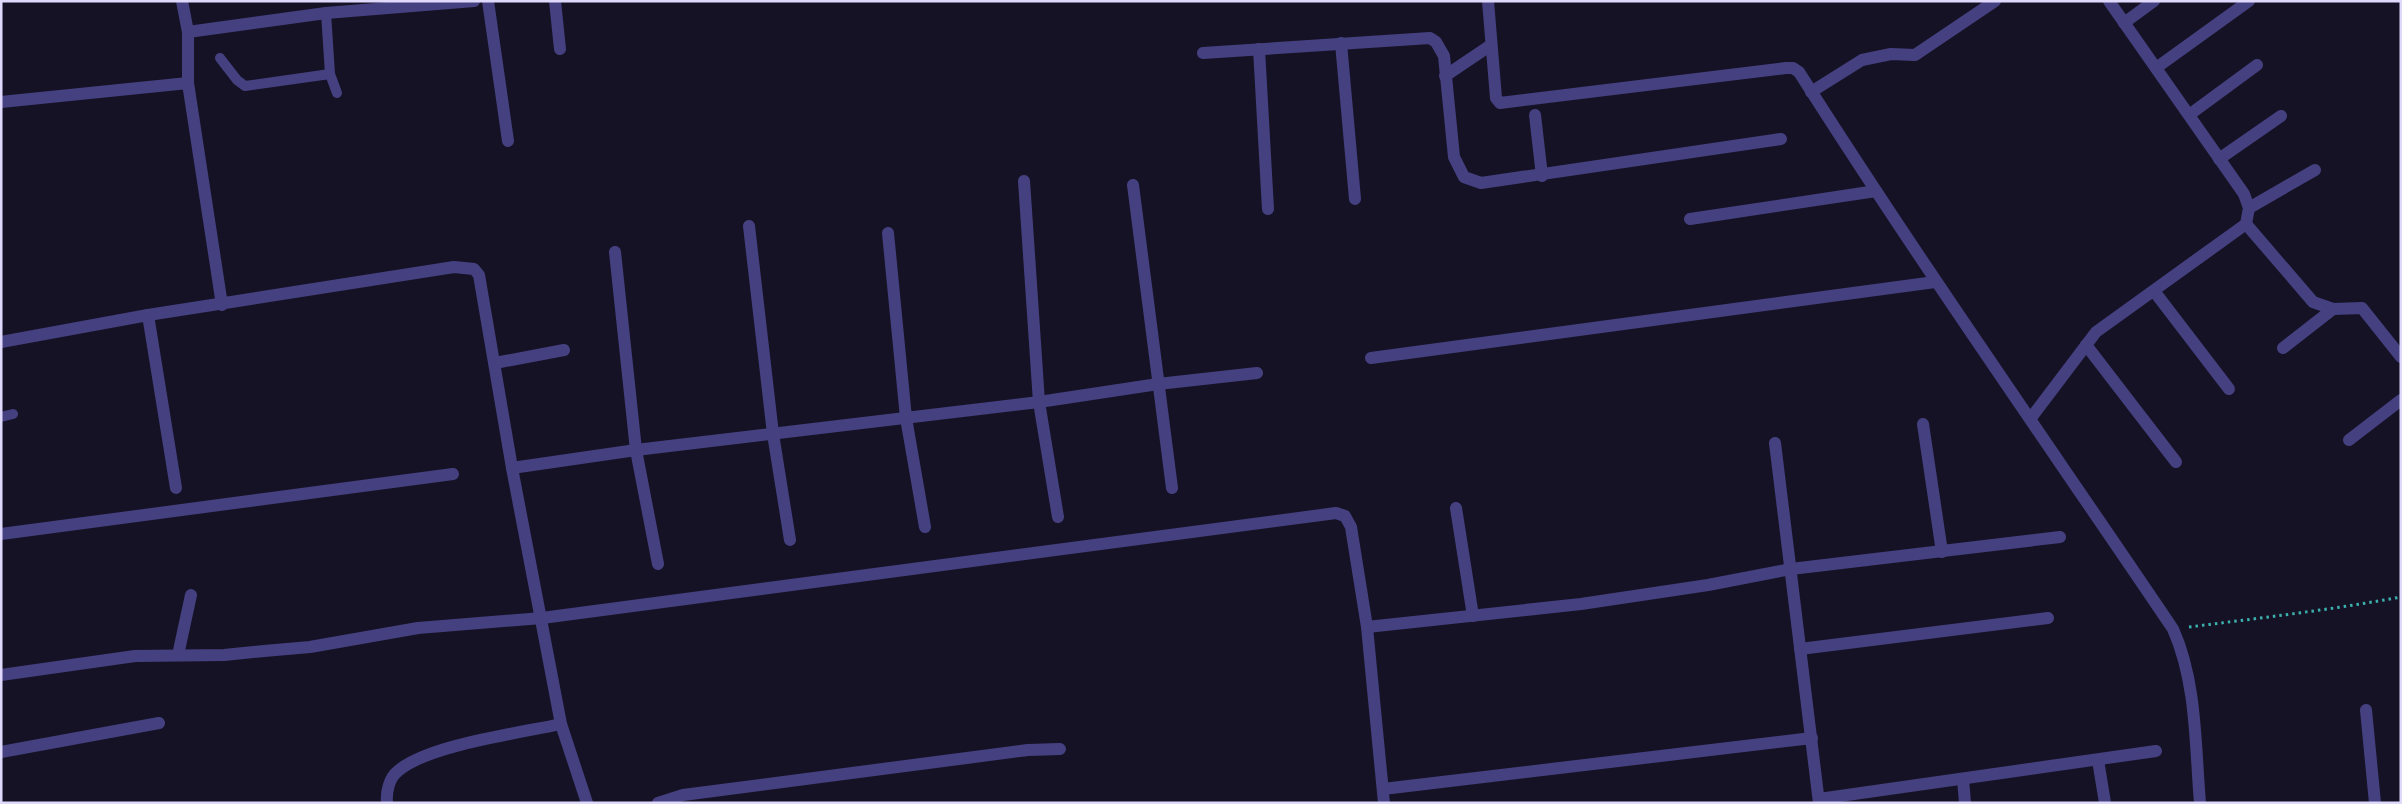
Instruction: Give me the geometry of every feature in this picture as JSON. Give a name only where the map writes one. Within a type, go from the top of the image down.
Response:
[{"type":"street","points":[[182,1],[188,32],[188,84],[222,305]]},
{"type":"street","points":[[188,32],[326,13],[474,1]]},
{"type":"street","points":[[488,1],[508,141]]},
{"type":"street","points":[[555,1],[560,49]]},
{"type":"street","points":[[1488,1],[1496,98],[1500,103],[1786,68],[1793,68],[1799,72],[1935,282],[2031,418],[2173,629],[2182,650],[2189,675],[2200,803]]},
{"type":"street","points":[[1811,92],[1862,60],[1880,56],[1915,55],[1995,1]]},
{"type":"street","points":[[2031,418],[2096,332],[2246,224],[2250,208],[2244,194],[2109,1]]},
{"type":"street","points":[[2124,23],[2154,1]]},
{"type":"street","points":[[2156,68],[2249,1]]},
{"type":"street","points":[[1203,54],[1430,38],[1436,42],[1444,56],[1454,157],[1464,177],[1481,183],[1542,176],[1781,139]]},
{"type":"street","points":[[1341,43],[1356,199]]},
{"type":"street","points":[[1446,76],[1491,45]]},
{"type":"street","points":[[1259,49],[1268,209]]},
{"type":"street","points":[[2189,115],[2257,65]]},
{"type":"street","points":[[1,102],[188,84]]},
{"type":"street","points":[[1535,115],[1542,176]]},
{"type":"street","points":[[2219,159],[2281,116]]},
{"type":"street","points":[[2250,208],[2315,170]]},
{"type":"street","points":[[1024,181],[1039,402],[1058,517]]},
{"type":"street","points":[[1133,185],[1172,488]]},
{"type":"street","points":[[1690,220],[1876,191]]},
{"type":"street","points":[[2246,224],[2312,302],[2333,309],[2362,308],[2401,357]]},
{"type":"street","points":[[749,226],[773,434],[790,540]]},
{"type":"street","points":[[888,233],[906,418],[925,528]]},
{"type":"street","points":[[615,252],[636,450],[658,564]]},
{"type":"street","points":[[1,342],[148,315],[466,267],[474,269],[479,275],[512,468],[561,724],[587,803]]},
{"type":"street","points":[[1370,358],[1935,282]]},
{"type":"street","points":[[2154,291],[2229,389]]},
{"type":"street","points":[[2283,348],[2333,309]]},
{"type":"street","points":[[148,315],[176,488]]},
{"type":"street","points":[[2086,345],[2176,462]]},
{"type":"street","points":[[495,363],[564,350]]},
{"type":"street","points":[[512,468],[636,450],[1039,402],[1158,384],[1257,373]]},
{"type":"street","points":[[2349,440],[2401,400]]},
{"type":"street","points":[[1923,424],[1942,552]]},
{"type":"street","points":[[1775,444],[1819,801],[2156,751]]},
{"type":"street","points":[[1,534],[453,474]]},
{"type":"street","points":[[1456,508],[1473,616]]},
{"type":"street","points":[[1,675],[135,656],[224,655],[300,648],[418,628],[542,618],[1336,513],[1345,516],[1350,526],[1367,627],[1384,803]]},
{"type":"street","points":[[1367,627],[1620,598],[1708,585],[1791,569],[2060,537]]},
{"type":"street","points":[[178,655],[191,595]]},
{"type":"street","points":[[1800,649],[2048,618]]},
{"type":"street","points":[[2366,710],[2375,803]]},
{"type":"street","points":[[1,752],[159,723]]},
{"type":"street","points":[[387,803],[389,783],[397,772],[415,760],[444,749],[561,724]]},
{"type":"street","points":[[1383,789],[1812,738]]},
{"type":"street","points":[[658,803],[693,794],[1028,750],[1060,749]]},
{"type":"street","points":[[2098,760],[2105,803]]},
{"type":"street","points":[[1962,779],[1965,803]]},
{"type":"lane","points":[[326,13],[330,74],[337,93]]},
{"type":"lane","points":[[220,58],[237,80],[245,86],[330,74]]},
{"type":"lane","points":[[1,417],[13,414]]},
{"type":"path","points":[[2173,629],[2305,610],[2334,609],[2401,597]]}]
